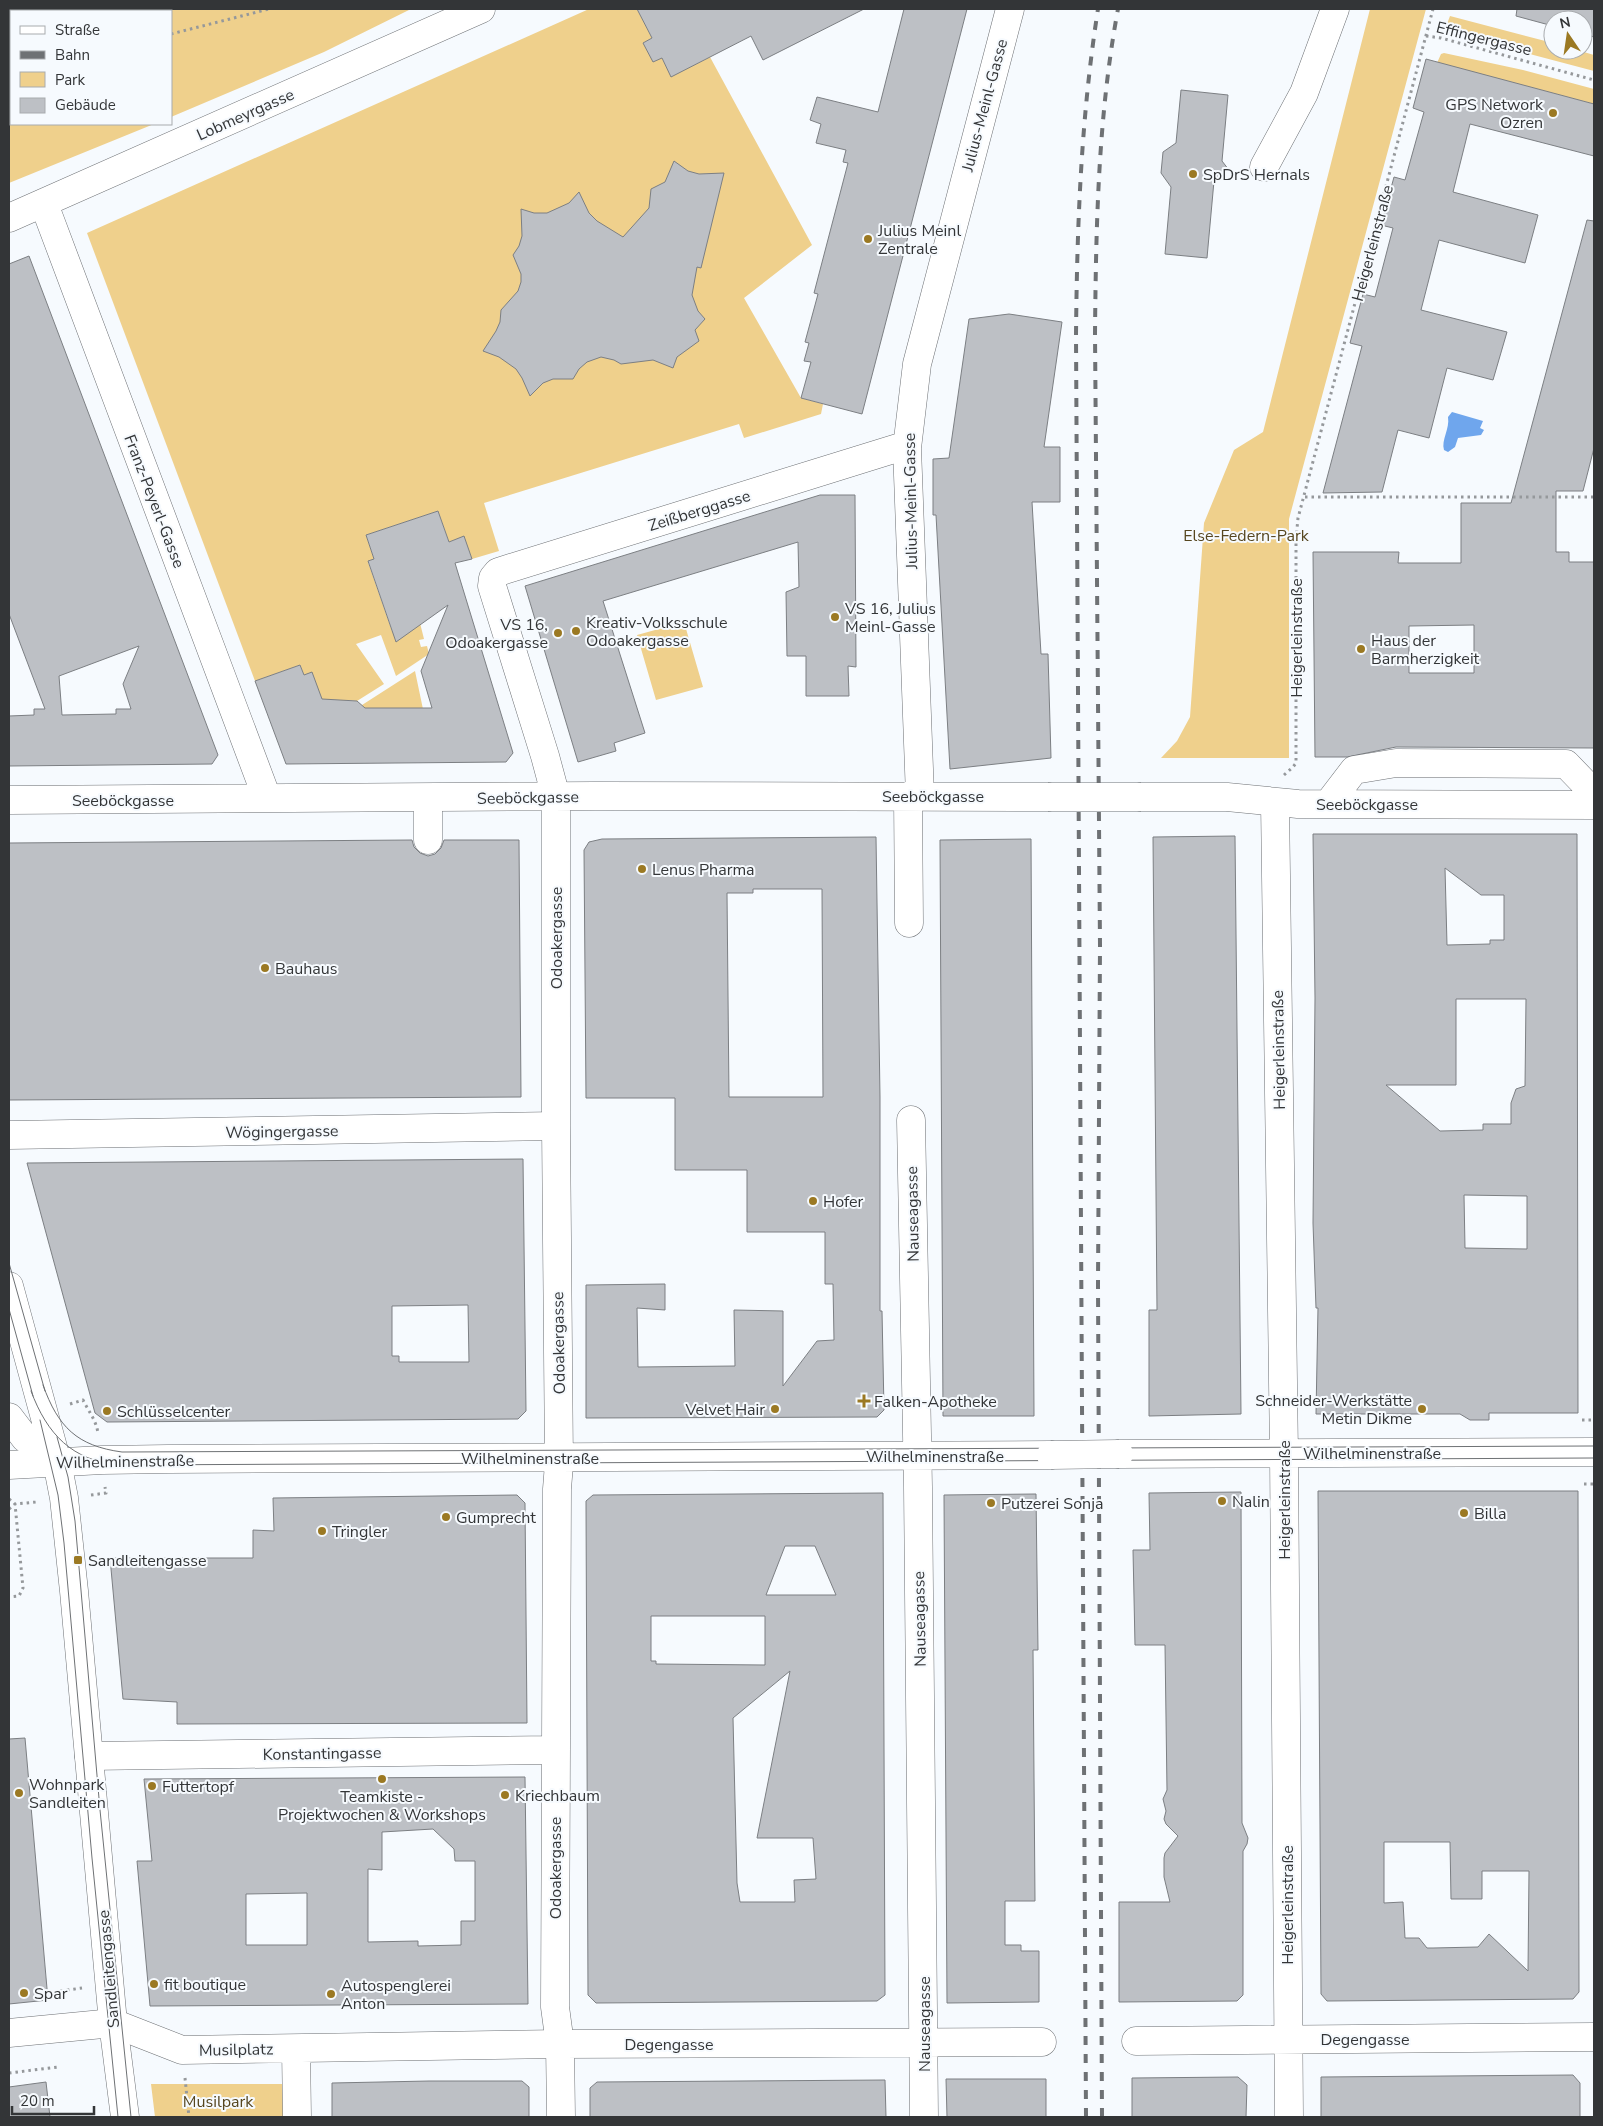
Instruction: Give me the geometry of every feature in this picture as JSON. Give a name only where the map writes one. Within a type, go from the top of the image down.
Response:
[{"type":"street","name":"Lobmeyrgasse","points":[[9,218],[481,9]]},
{"type":"street","name":"Julius-Meinl-Gasse","points":[[914,796],[907,445],[916,364],[1010,9]]},
{"type":"street","points":[[1264,167],[1304,93],[1335,9]]},
{"type":"street","name":"Franz-Peyerl-Gasse","points":[[44,204],[267,798]]},
{"type":"street","name":"Zeißberggasse","points":[[493,578],[498,572],[907,445]]},
{"type":"street","name":"Odoakergasse","points":[[493,578],[492,586],[556,797],[559,1458],[557,1488],[555,1750],[555,2007],[560,2044],[561,2117]]},
{"type":"street","points":[[1328,804],[1354,770],[1396,762],[1566,764],[1594,793]]},
{"type":"street","points":[[908,923],[914,796]]},
{"type":"street","name":"Seeböckgasse","points":[[9,800],[914,796],[1227,797],[1275,802],[1328,804],[1594,805]]},
{"type":"street","points":[[428,798],[428,840]]},
{"type":"street","name":"Heigerleinstraße","points":[[1275,802],[1284,1454],[1288,2117]]},
{"type":"street","name":"Nauseagasse","points":[[911,1120],[917,1456],[924,2117]]},
{"type":"street","name":"Wögingergasse","points":[[9,1135],[556,1126]]},
{"type":"street","name":"Sandleitengasse","points":[[9,1286],[57,1462],[66,1508],[113,2023],[125,2117]]},
{"type":"street","points":[[9,1417],[25,1438],[57,1462]]},
{"type":"street","name":"Wilhelminenstraße","points":[[9,1465],[168,1459],[1594,1452]]},
{"type":"street","name":"Konstantingasse","points":[[89,1756],[555,1750]]},
{"type":"street","points":[[9,2034],[113,2023]]},
{"type":"street","name":"Musilplatz","points":[[113,2023],[182,2050],[296,2048],[297,2117]]},
{"type":"street","name":"Degengasse","points":[[1136,2041],[1594,2037]]},
{"type":"street","name":"Degengasse","points":[[296,2048],[560,2044],[1042,2042]]},
{"type":"path","points":[[244,16],[245,9]]},
{"type":"path","points":[[172,34],[269,9]]},
{"type":"path","name":"Heigerleinstraße","points":[[1275,802],[1277,782],[1296,763],[1296,539],[1298,518],[1433,9]]},
{"type":"path","name":"Effingergasse","points":[[1426,36],[1441,38],[1594,80]]},
{"type":"path","points":[[1305,497],[1594,497]]},
{"type":"path","points":[[1582,1420],[1594,1420]]},
{"type":"path","points":[[1584,1484],[1594,1484]]},
{"type":"path","points":[[9,1499],[15,1504],[23,1588],[19,1596],[9,1597]]},
{"type":"path","points":[[182,2050],[189,2117]]},
{"type":"path","points":[[9,2074],[58,2067]]},
{"type":"green space","points":[[9,9],[411,9],[324,52],[172,117],[172,10],[10,10],[10,125],[152,125],[9,183]]},
{"type":"green space","points":[[589,9],[637,9],[652,38],[643,43],[662,58],[671,76],[710,57],[812,245],[744,298],[801,398],[823,404],[821,414],[744,438],[739,424],[484,503],[499,551],[472,559],[464,537],[449,542],[438,511],[366,535],[374,559],[368,562],[392,631],[420,623],[424,639],[419,640],[421,647],[427,646],[429,654],[396,676],[381,635],[356,644],[384,684],[357,701],[347,700],[341,707],[324,715],[312,673],[304,675],[300,665],[255,681],[87,233]]},
{"type":"green space","name":"Else-Federn-Park","points":[[1370,9],[1426,9],[1289,519],[1289,758],[1161,758],[1177,741],[1190,717],[1204,523],[1234,450],[1263,432]]},
{"type":"green space","points":[[1450,16],[1543,40],[1543,58],[1451,28],[1447,24]]},
{"type":"green space","points":[[1444,53],[1523,70],[1594,89],[1594,104],[1437,63],[1441,54]]},
{"type":"green space","points":[[1593,55],[1594,71],[1552,60],[1593,60]]},
{"type":"green space","points":[[684,622],[703,687],[656,700],[637,635]]},
{"type":"green space","points":[[415,671],[424,714],[399,714],[398,708],[363,708],[362,705]]},
{"type":"green space","name":"Musilpark","points":[[151,2084],[284,2084],[284,2117],[155,2117]]},
{"type":"water","points":[[1452,412],[1483,421],[1480,428],[1484,430],[1481,435],[1458,438],[1455,447],[1448,452],[1444,450],[1443,446],[1448,426],[1448,417]]},
{"type":"building","points":[[637,9],[864,9],[763,60],[751,36],[671,77],[662,58],[653,62],[643,43],[652,38]]},
{"type":"building","name":"Julius Meinl Zentrale","points":[[904,9],[967,9],[862,414],[801,398],[811,362],[804,361],[809,343],[805,342],[818,294],[814,293],[848,163],[843,162],[846,150],[816,143],[821,124],[810,120],[817,97],[878,112]]},
{"type":"building","points":[[1517,9],[1594,9],[1594,37],[1593,10],[1543,10],[1543,23],[1516,16]]},
{"type":"building","points":[[1426,59],[1594,104],[1594,156],[1470,124],[1453,192],[1538,215],[1525,263],[1439,240],[1421,310],[1507,332],[1493,380],[1447,368],[1429,438],[1398,430],[1382,492],[1323,493],[1362,346],[1350,343],[1363,294],[1375,297],[1393,228],[1381,225],[1394,177],[1405,180],[1424,112],[1413,108]]},
{"type":"building","name":"SpDrS Hernals","points":[[1181,90],[1228,95],[1222,161],[1229,170],[1214,181],[1207,258],[1165,254],[1171,187],[1161,173],[1163,152],[1176,143]]},
{"type":"building","points":[[674,161],[688,171],[699,174],[724,173],[701,268],[697,267],[692,295],[698,311],[705,319],[695,330],[699,341],[677,357],[673,368],[653,360],[621,364],[601,357],[587,362],[579,369],[573,379],[553,379],[543,383],[530,396],[516,369],[499,357],[483,351],[500,322],[501,310],[518,291],[521,282],[521,274],[513,255],[519,246],[522,236],[521,209],[534,213],[547,213],[569,203],[579,192],[589,213],[597,221],[623,237],[649,208],[651,189],[665,182]]},
{"type":"building","name":"Haus der Barmherzigkeit","points":[[1587,220],[1594,221],[1594,448],[1583,491],[1556,491],[1556,552],[1569,552],[1569,562],[1594,562],[1594,748],[1396,747],[1347,757],[1315,757],[1313,552],[1399,552],[1398,563],[1461,563],[1461,503],[1511,503]],"holes":[[[1474,625],[1474,673],[1409,673],[1409,626]]]},
{"type":"building","points":[[29,256],[218,755],[212,764],[9,766],[9,716],[34,715],[34,709],[45,709],[9,614],[9,264]],"holes":[[[139,646],[123,684],[131,709],[116,709],[116,714],[62,715],[59,676]]]},
{"type":"building","points":[[1009,314],[1062,322],[1044,447],[1060,447],[1060,502],[1032,502],[1041,654],[1048,654],[1051,758],[950,769],[936,515],[933,515],[933,459],[949,458],[969,319]]},
{"type":"building","name":"Kreativ-Volksschule Odoakergasse","points":[[820,495],[855,495],[856,667],[848,666],[849,696],[806,696],[806,656],[787,656],[786,592],[799,587],[798,542],[603,601],[645,733],[614,743],[616,751],[578,762],[525,586]]},
{"type":"building","points":[[438,511],[449,542],[464,536],[472,559],[455,563],[513,753],[506,762],[286,764],[255,681],[300,665],[304,675],[312,672],[322,699],[357,701],[365,708],[432,708],[421,671],[448,605],[396,642],[368,561],[374,559],[366,535]]},
{"type":"building","points":[[1313,834],[1577,834],[1578,1413],[1489,1413],[1489,1420],[1470,1420],[1460,1414],[1316,1414],[1318,1308],[1316,1308],[1313,1223],[1315,998]],"holes":[[[1445,868],[1481,895],[1504,895],[1504,940],[1490,940],[1490,944],[1447,945]],[[1456,999],[1526,999],[1525,1086],[1516,1089],[1511,1103],[1511,1124],[1483,1124],[1483,1130],[1440,1131],[1386,1085],[1456,1085]],[[1464,1195],[1527,1196],[1527,1249],[1465,1248]]]},
{"type":"building","points":[[1235,836],[1241,1414],[1149,1416],[1149,1310],[1157,1310],[1153,837]]},
{"type":"building","points":[[876,837],[880,1097],[880,1311],[882,1311],[884,1410],[877,1417],[586,1418],[586,1285],[665,1284],[665,1310],[637,1308],[638,1367],[735,1366],[734,1310],[783,1311],[783,1386],[817,1341],[834,1340],[833,1284],[825,1284],[825,1232],[747,1232],[747,1170],[675,1170],[675,1098],[586,1098],[584,850],[589,842],[602,839]],"holes":[[[753,889],[822,889],[823,1097],[729,1097],[727,893],[753,893]]]},
{"type":"building","points":[[1031,839],[1034,1416],[943,1416],[940,840]]},
{"type":"building","name":"Bauhaus","points":[[412,840],[414,847],[420,853],[428,856],[435,854],[441,848],[444,840],[519,840],[521,1097],[9,1100],[9,843]]},
{"type":"building","points":[[523,1159],[526,1411],[518,1419],[107,1422],[95,1413],[27,1163]],"holes":[[[468,1305],[469,1362],[399,1362],[399,1356],[392,1356],[392,1306]]]},
{"type":"building","points":[[1318,1491],[1578,1491],[1579,1992],[1573,1999],[1327,2001],[1321,1994]],"holes":[[[1384,1842],[1450,1842],[1451,1899],[1482,1899],[1482,1871],[1529,1871],[1528,1971],[1489,1934],[1478,1947],[1427,1948],[1419,1938],[1405,1938],[1403,1902],[1384,1903]]]},
{"type":"building","points":[[1241,1492],[1242,1823],[1248,1838],[1243,1851],[1243,1995],[1237,2001],[1119,2002],[1119,1902],[1170,1902],[1164,1877],[1164,1858],[1165,1853],[1178,1836],[1166,1824],[1164,1819],[1166,1811],[1163,1799],[1167,1790],[1165,1645],[1135,1645],[1133,1550],[1150,1550],[1149,1493]]},
{"type":"building","points":[[883,1493],[885,1995],[877,2001],[596,2003],[588,1995],[586,1501],[593,1495]],"holes":[[[785,1546],[815,1546],[836,1595],[766,1595]],[[651,1616],[765,1616],[765,1665],[656,1664],[656,1661],[651,1661]],[[790,1671],[757,1838],[813,1838],[816,1879],[794,1880],[795,1902],[740,1902],[737,1883],[733,1718]]]},
{"type":"building","points":[[1036,1494],[1038,1650],[1033,1650],[1035,1901],[1005,1901],[1005,1945],[1021,1945],[1021,1951],[1039,1951],[1039,2002],[947,2003],[944,1495]]},
{"type":"building","points":[[517,1495],[525,1503],[527,1723],[177,1724],[177,1702],[123,1699],[110,1558],[253,1558],[253,1530],[274,1531],[273,1498]]},
{"type":"building","name":"Wohnpark Sandleiten","points":[[25,1738],[48,2000],[9,2004],[9,1739]]},
{"type":"building","points":[[525,1777],[528,2004],[150,2006],[137,1861],[152,1861],[144,1779]],"holes":[[[433,1829],[454,1849],[455,1861],[475,1861],[475,1921],[461,1921],[461,1945],[418,1946],[418,1941],[368,1942],[368,1869],[382,1870],[382,1832]],[[307,1893],[307,1945],[246,1945],[246,1894]]]},
{"type":"building","points":[[1573,2075],[1580,2083],[1580,2117],[1321,2117],[1321,2077]]},
{"type":"building","points":[[1238,2077],[1247,2085],[1246,2117],[1132,2117],[1132,2078]]},
{"type":"building","points":[[946,2079],[1046,2079],[1046,2117],[947,2117]]},
{"type":"building","points":[[885,2080],[886,2117],[590,2117],[590,2088],[597,2082]]},
{"type":"building","points":[[522,2081],[529,2087],[529,2117],[332,2117],[332,2083]]},
{"type":"building","points":[[46,2082],[50,2117],[9,2117],[9,2087]]},
{"type":"tram line","points":[[9,1263],[45,1391]]},
{"type":"tram line","points":[[9,1309],[33,1396]]},
{"type":"tram line","points":[[43,1385],[55,1412],[71,1432],[93,1445],[122,1452],[1594,1446]]},
{"type":"tram line","points":[[31,1391],[45,1420],[64,1443],[88,1458],[120,1465],[1594,1458]]},
{"type":"tram line","points":[[40,1420],[58,1495],[64,1543],[92,1858],[118,2117]]},
{"type":"tram line","points":[[57,1437],[68,1477],[75,1521],[100,1810],[131,2117]]},
{"type":"railway","points":[[1086,2117],[1076,336],[1081,172],[1092,50],[1098,9]]},
{"type":"railway","points":[[1102,2117],[1098,1285],[1100,945],[1095,334],[1099,171],[1106,90],[1118,9]]},
{"type":"place","name":"GPS Network Ozren","points":[[1553,113]]},
{"type":"place","name":"SpDrS Hernals","points":[[1193,174]]},
{"type":"place","name":"Julius Meinl Zentrale","points":[[868,239]]},
{"type":"place","name":"VS 16, Julius Meinl-Gasse","points":[[835,617]]},
{"type":"place","name":"Kreativ-Volksschule Odoakergasse","points":[[576,631]]},
{"type":"place","name":"VS 16, Odoakergasse","points":[[558,633]]},
{"type":"place","name":"Haus der Barmherzigkeit","points":[[1361,649]]},
{"type":"place","name":"Lenus Pharma","points":[[642,869]]},
{"type":"place","name":"Bauhaus","points":[[265,968]]},
{"type":"place","name":"Hofer","points":[[813,1201]]},
{"type":"place","name":"Falken-Apotheke","points":[[864,1401]]},
{"type":"place","name":"Velvet Hair","points":[[775,1409]]},
{"type":"place","name":"Schneider-Werkstätte Metin Dikme","points":[[1422,1409]]},
{"type":"place","name":"Schlüsselcenter","points":[[107,1411]]},
{"type":"place","name":"Nalin","points":[[1222,1501]]},
{"type":"place","name":"Putzerei Sonja","points":[[991,1503]]},
{"type":"place","name":"Billa","points":[[1464,1513]]},
{"type":"place","name":"Gumprecht","points":[[446,1517]]},
{"type":"place","name":"Tringler","points":[[322,1531]]},
{"type":"place","name":"Sandleitengasse","points":[[78,1560]]},
{"type":"place","name":"Teamkiste - Projektwochen & Workshops","points":[[382,1779]]},
{"type":"place","name":"Futtertopf","points":[[152,1786]]},
{"type":"place","name":"Wohnpark Sandleiten","points":[[19,1793]]},
{"type":"place","name":"Kriechbaum","points":[[505,1795]]},
{"type":"place","name":"fit boutique","points":[[154,1984]]},
{"type":"place","name":"Spar","points":[[24,1993]]},
{"type":"place","name":"Autospenglerei Anton","points":[[331,1994]]}]
